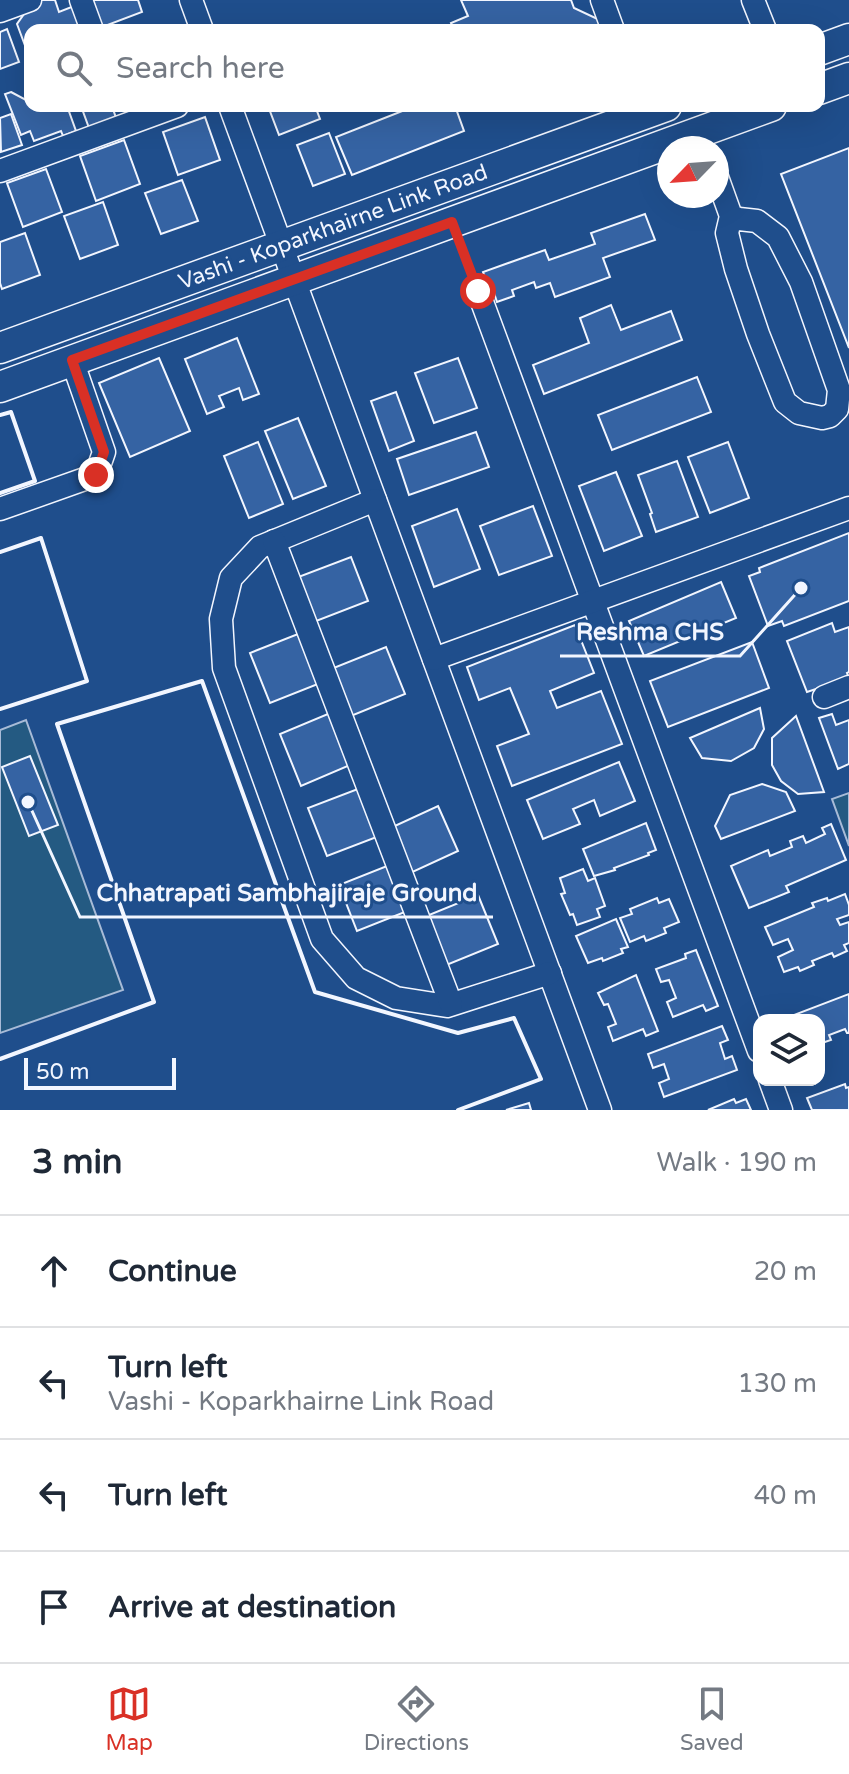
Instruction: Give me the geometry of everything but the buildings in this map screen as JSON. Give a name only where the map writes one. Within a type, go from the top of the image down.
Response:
[{"type":"main road","points":[[825,48],[849,39]]},
{"type":"main road","points":[[825,87],[849,78]]},
{"type":"main road","name":"Vashi - Koparkhairne Link Road","points":[[0,348],[643,112]]},
{"type":"main road","name":"Vashi - Koparkhairne Link Road","points":[[712,136],[759,112]]},
{"type":"main road","name":"Vashi - Koparkhairne Link Road","points":[[0,387],[452,222],[657,155]]},
{"type":"street","points":[[0,11],[30,0]]},
{"type":"street","points":[[81,0],[90,24]]},
{"type":"street","points":[[191,0],[200,24]]},
{"type":"street","points":[[602,0],[611,24]]},
{"type":"street","points":[[758,1],[764,24]]},
{"type":"street","points":[[232,112],[600,1110]]},
{"type":"street","points":[[0,171],[122,115]]},
{"type":"street","points":[[728,208],[731,216],[727,233],[736,269],[785,402],[799,413],[822,418],[830,416],[837,409],[839,390],[801,282],[778,237],[757,221],[731,216]]},
{"type":"street","points":[[478,291],[753,1035]]},
{"type":"street","points":[[0,509],[96,475],[104,452],[72,360]]},
{"type":"street","points":[[375,500],[260,547],[231,578],[221,619],[224,668],[322,939],[356,978],[396,998],[447,1006],[550,973]]},
{"type":"street","points":[[434,659],[849,508]]},
{"type":"street","points":[[274,541],[451,1004]]},
{"type":"street","points":[[824,697],[849,687]]},
{"type":"street","points":[[772,1086],[781,1110]]},
{"type":"path","points":[[452,222],[478,291]]},
{"type":"shaded area","points":[[26,720],[123,990],[0,1033],[0,730]]},
{"type":"shaded area","points":[[849,793],[849,846],[832,799]]},
{"type":"wall","points":[[0,415],[11,412],[35,481],[0,493]]},
{"type":"wall","points":[[0,552],[41,538],[87,681],[0,709]]},
{"type":"wall","points":[[0,1059],[154,1002],[57,724],[202,681],[315,992],[458,1033],[514,1018],[541,1079],[458,1110]]},
{"type":"place","name":"Reshma CHS","points":[[801,588]]},
{"type":"place","name":"Chhatrapati Sambhajiraje Ground","points":[[28,802]]},
{"type":"route","points":[[96,475],[104,452],[72,360],[452,222],[478,291]]}]
